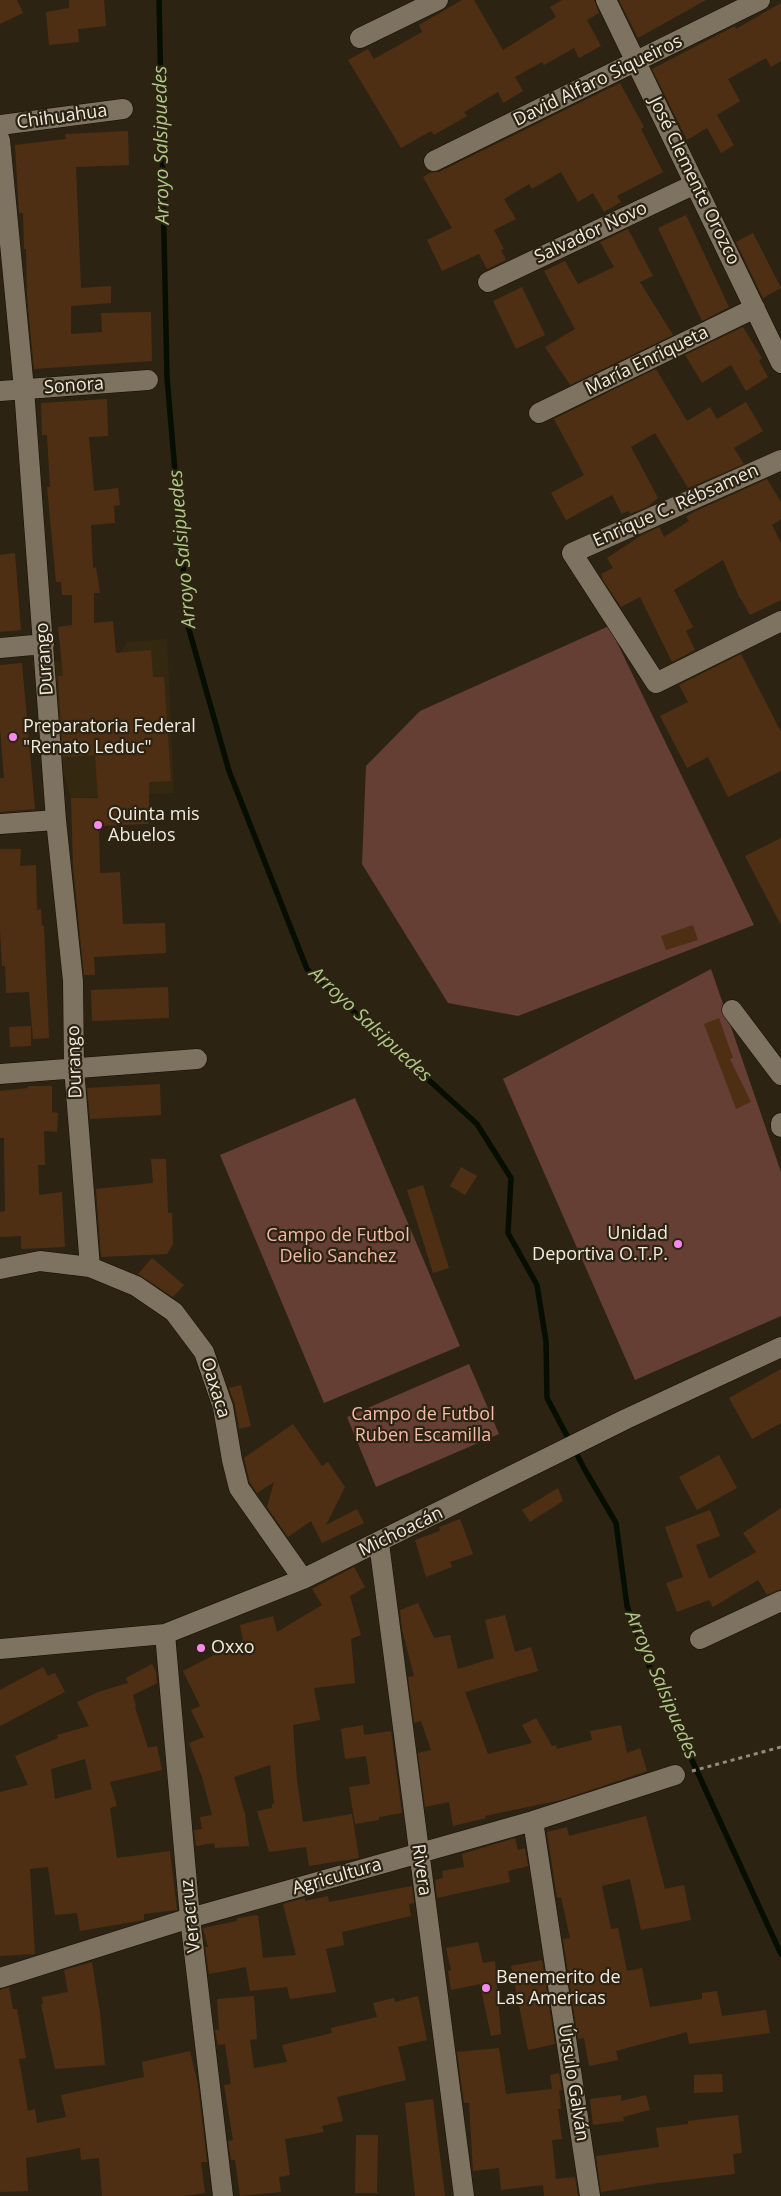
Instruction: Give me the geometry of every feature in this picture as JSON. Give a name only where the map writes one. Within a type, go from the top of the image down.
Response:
[{"type":"street","points":[[360,38],[438,0]]},
{"type":"street","name":"José Clemente Orozco","points":[[606,0],[781,363]]},
{"type":"street","name":"David Alfaro Siqueiros","points":[[434,161],[760,0]]},
{"type":"street","name":"Chihuahua","points":[[0,125],[123,109]]},
{"type":"street","name":"Durango","points":[[0,140],[24,389],[56,820],[73,981],[74,1068],[83,1204],[90,1267]]},
{"type":"street","name":"Salvador Novo","points":[[488,282],[695,184]]},
{"type":"street","name":"María Enriqueta","points":[[539,414],[754,308]]},
{"type":"street","name":"Sonora","points":[[0,391],[148,380]]},
{"type":"street","name":"Enrique C. Rébsamen","points":[[781,460],[572,553],[656,683],[781,621]]},
{"type":"street","points":[[0,648],[44,644]]},
{"type":"street","points":[[0,824],[56,820]]},
{"type":"street","points":[[732,1010],[781,1075]]},
{"type":"street","points":[[0,1074],[197,1059]]},
{"type":"street","name":"Oaxaca","points":[[0,1269],[40,1261],[90,1267],[136,1286],[174,1312],[204,1352],[223,1407],[239,1488],[303,1579]]},
{"type":"street","name":"Michoacán","points":[[0,1649],[165,1634],[303,1579],[626,1419],[781,1347]]},
{"type":"street","name":"Rivera","points":[[379,1543],[464,2196]]},
{"type":"street","points":[[700,1639],[781,1601]]},
{"type":"street","name":"Veracruz","points":[[165,1634],[190,1918],[223,2196]]},
{"type":"street","name":"Agricultura","points":[[0,1978],[190,1918],[533,1821],[675,1775]]},
{"type":"street","name":"Úrsulo Galván","points":[[533,1821],[590,2196]]},
{"type":"path","points":[[675,1775],[781,1747]]},
{"type":"shaded area","points":[[167,639],[174,793],[71,798],[31,661],[114,662],[127,642]]},
{"type":"green space","points":[[609,626],[754,925],[518,1016],[448,1003],[362,864],[366,766],[420,711]]},
{"type":"green space","name":"Unidad Deportiva O.T.P.","points":[[711,969],[781,1172],[781,1316],[635,1380],[503,1079]]},
{"type":"green space","name":"Campo de Futbol Delio Sanchez","points":[[355,1098],[460,1346],[324,1403],[220,1155]]},
{"type":"green space","name":"Campo de Futbol Ruben Escamilla","points":[[469,1364],[499,1434],[376,1487],[347,1417]]},
{"type":"building","points":[[0,0],[17,0],[23,13],[0,24]]},
{"type":"building","points":[[69,0],[104,0],[106,26],[78,29],[79,42],[49,45],[46,12],[69,8]]},
{"type":"building","points":[[462,0],[474,0],[503,50],[556,17],[550,7],[562,0],[594,0],[599,13],[587,20],[601,46],[579,58],[574,48],[544,65],[542,62],[515,77],[523,91],[503,103],[498,92],[464,112],[467,116],[434,135],[431,131],[401,148],[348,60],[368,49],[374,59],[422,32],[419,25]]},
{"type":"building","points":[[619,0],[706,0],[638,38]]},
{"type":"building","points":[[781,3],[781,61],[771,67],[766,58],[728,79],[740,101],[717,115],[734,145],[721,153],[707,128],[687,140],[652,69],[735,26],[736,29]]},
{"type":"building","points":[[620,83],[644,127],[641,129],[663,172],[617,196],[621,202],[604,212],[593,193],[578,202],[561,172],[532,189],[529,184],[504,199],[516,219],[494,230],[504,249],[501,250],[506,260],[487,269],[479,254],[442,271],[427,240],[452,228],[423,177],[432,172],[439,172]]},
{"type":"building","points":[[128,131],[129,165],[76,167],[81,288],[111,286],[111,303],[71,306],[71,334],[102,332],[101,313],[151,312],[152,361],[34,369],[27,295],[23,213],[19,213],[15,145],[66,139],[65,134]]},
{"type":"building","points":[[686,215],[729,307],[702,321],[658,228]]},
{"type":"building","points":[[628,229],[653,276],[640,282],[673,335],[570,385],[545,347],[575,329],[544,271],[565,261],[578,284],[614,267],[600,242]]},
{"type":"building","points":[[753,233],[781,288],[763,298],[736,242]]},
{"type":"building","points":[[522,287],[545,335],[516,349],[493,301]]},
{"type":"building","points":[[743,327],[762,358],[759,361],[768,377],[746,391],[731,365],[702,383],[685,355]]},
{"type":"building","points":[[656,369],[687,421],[710,407],[717,419],[746,402],[763,431],[734,448],[744,464],[688,488],[655,433],[631,447],[658,498],[647,507],[630,514],[628,511],[622,514],[612,495],[566,520],[551,493],[584,475],[554,419]]},
{"type":"building","points":[[107,399],[108,436],[89,437],[94,491],[118,488],[120,505],[114,506],[115,523],[91,525],[93,568],[96,567],[100,593],[94,593],[94,623],[113,621],[116,653],[151,650],[153,677],[164,677],[171,781],[149,782],[149,824],[99,826],[100,873],[120,872],[123,924],[165,923],[166,953],[94,957],[95,975],[84,975],[73,866],[71,798],[98,798],[95,755],[63,757],[58,676],[63,676],[58,627],[72,625],[72,595],[62,595],[61,582],[56,582],[47,487],[50,487],[47,435],[42,435],[41,403]]},
{"type":"building","points":[[767,479],[781,502],[781,519],[772,525],[781,543],[781,600],[750,615],[740,599],[723,560],[674,590],[693,627],[686,631],[695,650],[672,662],[640,597],[621,607],[603,580],[601,574],[613,568],[607,558],[642,535],[659,527],[664,537],[689,521],[686,517],[694,512]]},
{"type":"building","points":[[15,553],[21,630],[0,632],[0,555]]},
{"type":"building","points":[[741,654],[781,732],[781,771],[728,797],[708,757],[687,768],[660,716],[688,702],[679,685]]},
{"type":"building","name":"Preparatoria Federal \"Renato Leduc\"","points":[[22,663],[35,809],[0,812],[0,778],[4,778],[0,728],[0,665]]},
{"type":"building","points":[[781,838],[781,925],[745,856]]},
{"type":"building","points":[[0,849],[21,849],[20,866],[36,865],[37,910],[41,909],[42,926],[44,926],[49,1038],[33,1039],[29,992],[6,993],[5,966],[2,966],[0,929]]},
{"type":"building","points":[[693,925],[698,940],[666,950],[661,936]]},
{"type":"building","points":[[168,987],[169,1018],[92,1021],[91,990]]},
{"type":"building","points":[[719,1018],[733,1058],[730,1059],[751,1102],[736,1109],[704,1024]]},
{"type":"building","points":[[31,1026],[31,1046],[10,1047],[9,1027]]},
{"type":"building","points":[[160,1084],[161,1115],[90,1119],[87,1088]]},
{"type":"building","points":[[28,1086],[52,1086],[52,1112],[58,1113],[57,1132],[44,1131],[45,1165],[38,1165],[39,1195],[62,1192],[65,1247],[21,1249],[21,1236],[0,1237],[0,1212],[5,1211],[4,1138],[0,1138],[0,1091],[28,1088]]},
{"type":"building","points":[[151,1159],[166,1159],[168,1213],[172,1213],[173,1244],[167,1254],[101,1257],[96,1189],[153,1183]]},
{"type":"building","points":[[461,1167],[477,1176],[465,1195],[450,1186]]},
{"type":"building","points":[[423,1185],[449,1268],[433,1273],[407,1190]]},
{"type":"building","points":[[152,1258],[184,1285],[173,1297],[138,1274]]},
{"type":"building","points":[[781,1369],[781,1423],[752,1439],[729,1398]]},
{"type":"building","points":[[241,1385],[251,1426],[239,1429],[235,1405],[229,1388]]},
{"type":"building","points":[[293,1424],[322,1466],[328,1462],[345,1487],[326,1525],[357,1509],[364,1523],[322,1543],[311,1521],[288,1537],[267,1507],[274,1482],[257,1493],[250,1483],[244,1458]]},
{"type":"building","points":[[719,1455],[737,1488],[697,1510],[679,1477]]},
{"type":"building","points":[[558,1488],[563,1501],[530,1522],[522,1510]]},
{"type":"building","points":[[781,1508],[781,1589],[767,1595],[758,1580],[713,1607],[709,1600],[677,1612],[666,1583],[683,1577],[665,1527],[710,1510],[720,1536],[696,1545],[709,1579],[756,1552],[743,1533]]},
{"type":"building","points":[[460,1519],[473,1554],[450,1562],[452,1567],[426,1577],[415,1540],[440,1531],[439,1527]]},
{"type":"building","points":[[354,1567],[365,1587],[350,1596],[361,1635],[351,1639],[355,1683],[314,1688],[320,1720],[293,1725],[297,1780],[303,1822],[352,1814],[359,1858],[309,1866],[306,1847],[269,1852],[257,1811],[272,1808],[272,1804],[274,1804],[270,1765],[234,1777],[245,1814],[249,1846],[215,1848],[214,1843],[196,1846],[194,1830],[202,1829],[200,1817],[212,1815],[202,1777],[189,1743],[204,1737],[191,1710],[200,1706],[183,1671],[243,1640],[240,1625],[273,1616],[277,1632],[322,1605],[312,1589]]},
{"type":"building","points":[[418,1603],[434,1638],[450,1635],[458,1669],[494,1658],[485,1620],[505,1615],[515,1652],[531,1647],[538,1671],[465,1692],[488,1754],[532,1743],[522,1725],[536,1718],[552,1746],[556,1745],[557,1749],[592,1740],[590,1731],[621,1725],[627,1753],[640,1748],[647,1771],[561,1800],[485,1816],[486,1818],[453,1826],[449,1802],[425,1807],[418,1753],[431,1750],[421,1721],[414,1723],[408,1677],[414,1676],[402,1629],[400,1610]]},
{"type":"building","points":[[152,1664],[156,1672],[157,1683],[133,1695],[148,1748],[157,1746],[162,1770],[110,1782],[117,1806],[110,1808],[117,1858],[170,1851],[177,1910],[144,1914],[144,1920],[80,1931],[77,1913],[55,1915],[48,1867],[30,1869],[35,1954],[0,1956],[0,1792],[28,1785],[15,1756],[58,1738],[57,1735],[89,1726],[77,1702],[98,1692],[128,1683],[126,1678]],"holes":[[[85,1759],[92,1789],[55,1799],[51,1769]]]},
{"type":"building","points":[[43,1667],[48,1676],[55,1673],[65,1692],[0,1726],[0,1690]]},
{"type":"building","points":[[363,1725],[364,1735],[391,1731],[402,1813],[379,1817],[379,1820],[355,1824],[349,1787],[370,1784],[366,1756],[345,1759],[341,1729]]},
{"type":"building","points":[[646,1816],[665,1889],[684,1885],[691,1920],[641,1930],[630,1879],[602,1886],[611,1929],[618,1928],[627,1971],[642,1968],[650,2007],[702,1999],[702,1993],[717,1991],[722,2016],[766,2010],[770,2033],[689,2044],[687,2032],[616,2051],[618,2060],[589,2066],[584,2038],[578,2039],[563,1939],[570,1938],[561,1897],[557,1898],[547,1832],[567,1827],[569,1836]]},
{"type":"building","points":[[515,1838],[518,1850],[525,1848],[528,1866],[508,1871],[510,1882],[437,1898],[435,1880],[443,1878],[442,1871],[464,1867],[462,1854]]},
{"type":"building","points":[[412,1886],[414,1903],[409,1904],[411,1916],[342,1932],[344,1945],[326,1949],[336,1992],[290,1999],[287,1987],[250,1991],[246,1967],[209,1974],[205,1947],[208,1947],[203,1928],[237,1921],[237,1918],[258,1915],[263,1958],[296,1955],[283,1904],[305,1898],[305,1901],[328,1896],[329,1902]]},
{"type":"building","points":[[478,1942],[483,1963],[495,1961],[501,2034],[491,2036],[480,1984],[451,1990],[448,1971],[451,1970],[446,1948]]},
{"type":"building","points":[[542,1960],[555,2044],[528,2050],[511,1966]]},
{"type":"building","points":[[92,1962],[100,2013],[105,2065],[55,2069],[41,2005],[43,2004],[42,1997],[68,1992],[64,1970]]},
{"type":"building","points":[[9,1987],[13,2009],[17,2009],[26,2058],[19,2059],[28,2111],[35,2109],[37,2123],[66,2117],[61,2095],[144,2077],[142,2062],[190,2051],[198,2085],[207,2162],[201,2162],[205,2193],[183,2196],[102,2196],[99,2158],[81,2160],[80,2148],[26,2158],[28,2191],[0,2192],[0,1990]]},
{"type":"building","points":[[254,1996],[257,2039],[250,2040],[254,2068],[287,2062],[282,2045],[332,2033],[331,2028],[377,2017],[373,2003],[394,1998],[395,2002],[418,1996],[427,2040],[398,2047],[406,2080],[337,2097],[343,2121],[322,2126],[324,2132],[285,2139],[290,2175],[279,2177],[281,2192],[240,2196],[235,2160],[231,2160],[228,2141],[233,2140],[224,2085],[231,2084],[225,2044],[218,2045],[215,2030],[219,2030],[217,1999]]},
{"type":"building","points":[[499,2048],[506,2094],[552,2089],[550,2075],[559,2073],[562,2090],[559,2090],[561,2109],[558,2109],[562,2139],[552,2140],[556,2179],[575,2177],[578,2196],[544,2196],[543,2185],[501,2190],[499,2168],[473,2171],[469,2103],[464,2103],[457,2052]]},
{"type":"building","points":[[722,2074],[723,2092],[694,2093],[694,2075]]},
{"type":"building","points":[[621,2095],[621,2101],[646,2095],[650,2110],[623,2117],[624,2121],[593,2125],[590,2099]]},
{"type":"building","points":[[433,2099],[445,2196],[415,2196],[405,2103]]},
{"type":"building","points":[[738,2115],[742,2153],[733,2154],[735,2174],[601,2192],[596,2156],[659,2147],[656,2128],[688,2124],[688,2121]]},
{"type":"building","points":[[356,2135],[378,2135],[377,2193],[355,2193]]},
{"type":"waterway","name":"Arroyo Salsipuedes","points":[[159,0],[167,377],[188,626],[229,771],[307,969],[477,1124],[511,1178],[508,1233],[537,1285],[546,1341],[547,1398],[585,1470],[616,1523],[627,1606],[651,1671],[781,1954]]},
{"type":"place","name":"Preparatoria Federal \"Renato Leduc\"","points":[[13,737]]},
{"type":"place","name":"Quinta mis Abuelos","points":[[98,825]]},
{"type":"place","name":"Unidad Deportiva O.T.P.","points":[[678,1244]]},
{"type":"place","name":"Oxxo","points":[[201,1648]]},
{"type":"place","name":"Benemerito de Las Americas","points":[[486,1988]]}]
